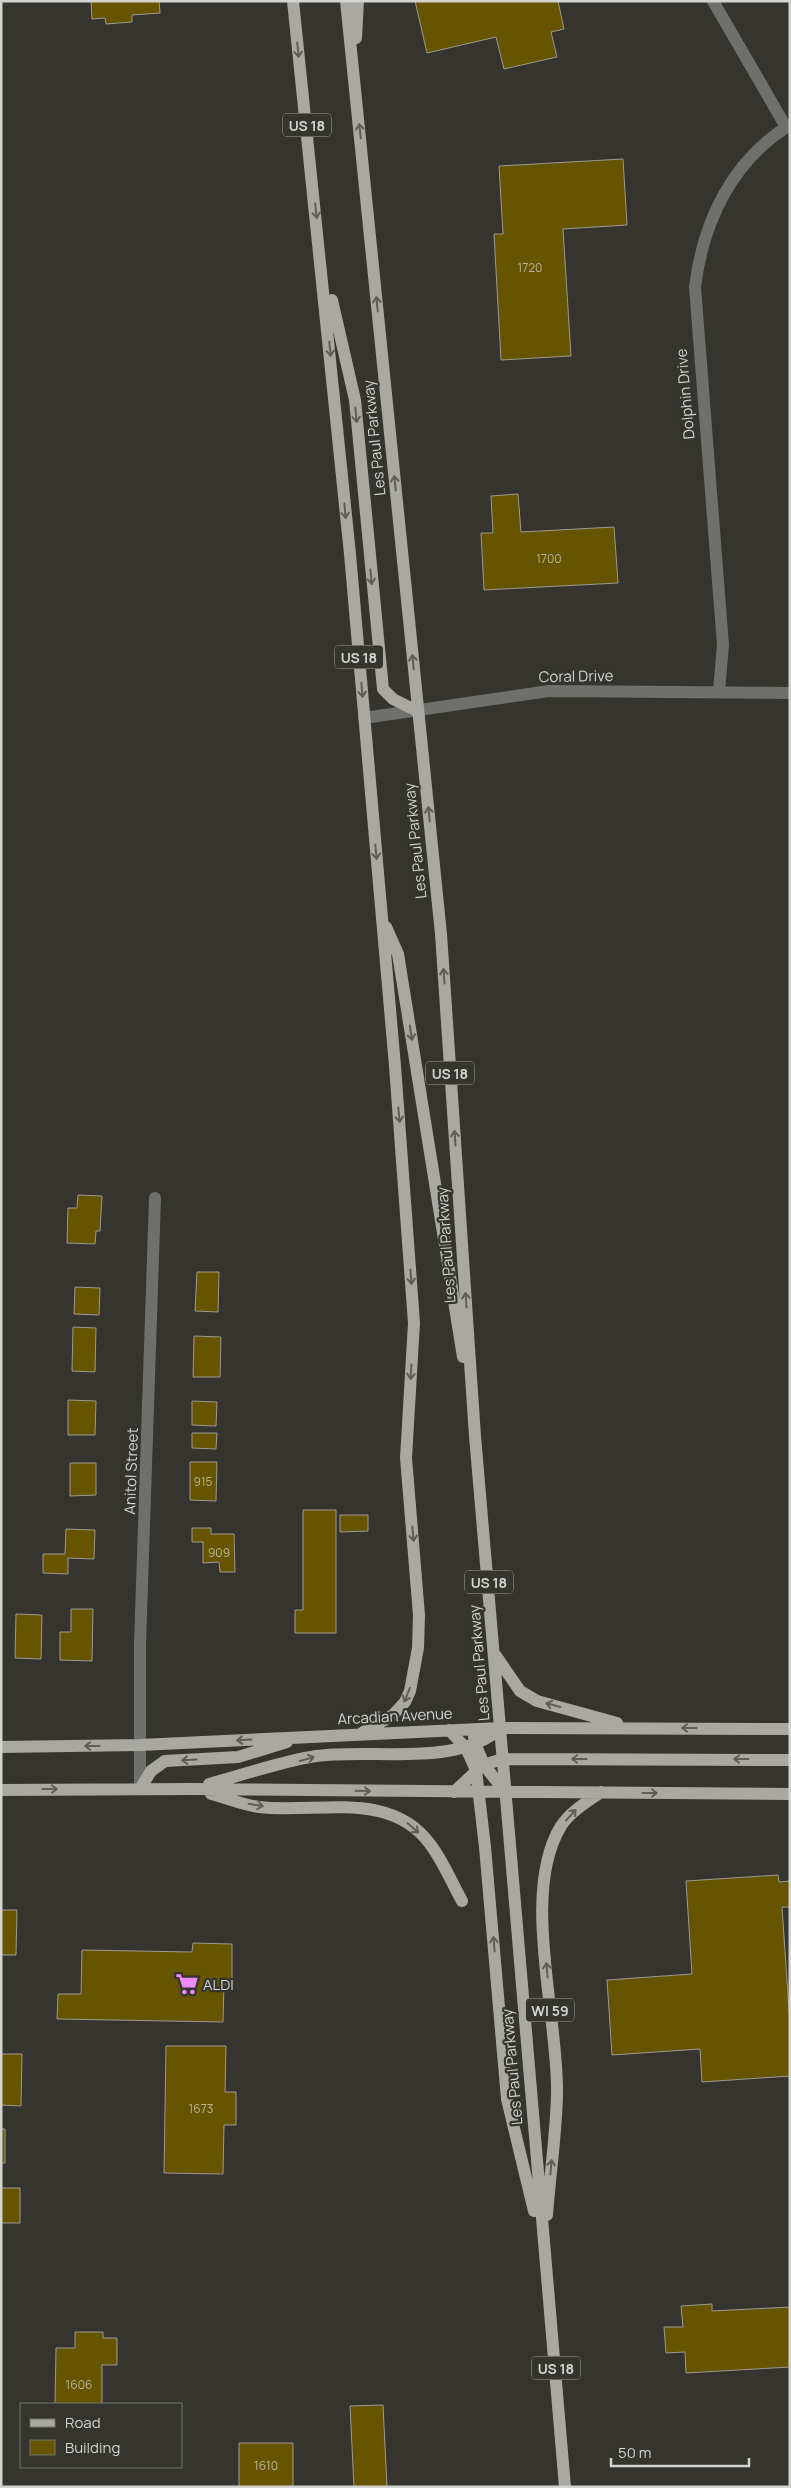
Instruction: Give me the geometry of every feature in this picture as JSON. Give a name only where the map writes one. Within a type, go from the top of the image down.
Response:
[{"type":"main road","name":"US 18","points":[[293,1],[320,248],[364,718],[414,1323],[406,1458],[419,1615],[418,1648],[410,1691],[405,1702],[393,1715],[362,1733]]},
{"type":"main road","name":"Les Paul Parkway","points":[[346,1],[441,934],[475,1436],[565,2487]]},
{"type":"main road","points":[[354,81],[358,1]]},
{"type":"main road","points":[[320,248],[355,400],[383,689],[393,699],[417,711]]},
{"type":"main road","points":[[382,919],[398,954],[475,1436]]},
{"type":"main road","points":[[495,1655],[520,1691],[537,1701],[634,1728]]},
{"type":"main road","points":[[192,1789],[316,1756],[451,1751],[471,1746],[491,1737],[501,1728]]},
{"type":"main road","name":"Arcadian Avenue","points":[[1,1747],[140,1745],[362,1733],[501,1728],[790,1729]]},
{"type":"main road","points":[[473,1729],[471,1746],[480,1767],[480,1792],[507,2099],[544,2250]]},
{"type":"main road","points":[[449,1730],[471,1746]]},
{"type":"main road","points":[[140,1789],[151,1771],[165,1761],[238,1757],[304,1737]]},
{"type":"main road","points":[[454,1792],[480,1767],[503,1759],[790,1760]]},
{"type":"main road","points":[[480,1767],[506,1791]]},
{"type":"main road","points":[[192,1789],[259,1807],[373,1808],[393,1814],[413,1826],[430,1844],[462,1901]]},
{"type":"main road","points":[[1,1790],[192,1789],[790,1794]]},
{"type":"main road","name":"WI 59","points":[[544,2250],[557,2094],[541,1908],[546,1861],[561,1826],[575,1810],[602,1792]]},
{"type":"street","points":[[713,1],[788,126]]},
{"type":"street","name":"Dolphin Drive","points":[[719,691],[722,645],[695,287],[706,231],[721,198],[748,161],[788,126]]},
{"type":"street","name":"Coral Drive","points":[[364,718],[548,691],[790,693]]},
{"type":"street","name":"Anitol Street","points":[[140,1789],[140,1644],[155,1198]]},
{"type":"building","points":[[91,1],[159,1],[160,13],[132,15],[132,22],[106,24],[105,18],[92,19]]},
{"type":"building","points":[[415,1],[558,1],[564,29],[551,32],[557,57],[504,69],[496,37],[427,53]]},
{"type":"building","points":[[623,159],[627,225],[563,229],[571,356],[501,360],[494,234],[503,234],[499,166]]},
{"type":"building","points":[[518,494],[521,532],[614,527],[618,583],[484,590],[481,533],[493,533],[491,496]]},
{"type":"building","points":[[78,1195],[102,1196],[100,1231],[96,1231],[95,1244],[67,1243],[68,1208],[77,1208]]},
{"type":"building","points":[[197,1272],[219,1272],[218,1312],[195,1311]]},
{"type":"building","points":[[75,1287],[100,1288],[99,1315],[74,1314]]},
{"type":"building","points":[[73,1327],[96,1328],[95,1372],[72,1371]]},
{"type":"building","points":[[194,1336],[221,1337],[220,1377],[193,1377]]},
{"type":"building","points":[[68,1400],[96,1401],[95,1435],[68,1435]]},
{"type":"building","points":[[192,1401],[217,1402],[216,1426],[192,1425]]},
{"type":"building","points":[[192,1433],[217,1433],[216,1449],[192,1448]]},
{"type":"building","points":[[190,1462],[217,1462],[216,1501],[190,1500]]},
{"type":"building","points":[[70,1463],[96,1463],[96,1495],[70,1496]]},
{"type":"building","points":[[303,1510],[336,1510],[336,1633],[295,1633],[295,1610],[303,1610]]},
{"type":"building","points":[[340,1515],[368,1515],[368,1531],[340,1532]]},
{"type":"building","points":[[192,1528],[211,1528],[211,1534],[234,1534],[235,1572],[220,1572],[219,1562],[203,1563],[203,1542],[192,1542]]},
{"type":"building","points":[[66,1529],[95,1530],[94,1559],[68,1558],[68,1574],[43,1573],[43,1554],[65,1554]]},
{"type":"building","points":[[71,1609],[93,1609],[92,1661],[60,1660],[60,1632],[71,1632]]},
{"type":"building","points":[[16,1614],[42,1615],[41,1659],[15,1658]]},
{"type":"building","points":[[778,1875],[779,1882],[790,1881],[790,1907],[782,1907],[790,2025],[790,2076],[702,2082],[700,2049],[612,2055],[607,1980],[692,1974],[686,1881]]},
{"type":"building","points":[[1,1910],[17,1910],[16,1955],[1,1955]]},
{"type":"building","points":[[193,1943],[232,1944],[232,1984],[224,1984],[223,2022],[57,2019],[58,1994],[81,1994],[82,1950],[192,1952]]},
{"type":"building","points":[[166,2046],[226,2046],[225,2092],[236,2092],[236,2125],[224,2125],[223,2174],[164,2173]]},
{"type":"building","points":[[1,2054],[22,2054],[21,2106],[1,2105]]},
{"type":"building","points":[[1,2129],[5,2129],[5,2163],[1,2163]]},
{"type":"building","points":[[1,2188],[20,2188],[20,2223],[1,2223]]},
{"type":"building","points":[[712,2304],[712,2311],[790,2307],[790,2367],[686,2373],[685,2352],[666,2353],[664,2327],[683,2327],[681,2306]]},
{"type":"building","points":[[75,2332],[103,2332],[103,2338],[117,2338],[117,2365],[102,2365],[102,2403],[55,2403],[56,2348],[75,2348]]},
{"type":"building","points":[[383,2405],[387,2487],[354,2487],[350,2406]]},
{"type":"building","points":[[239,2443],[293,2443],[293,2487],[239,2487]]},
{"type":"place","name":"ALDI","points":[[187,1984]]}]
